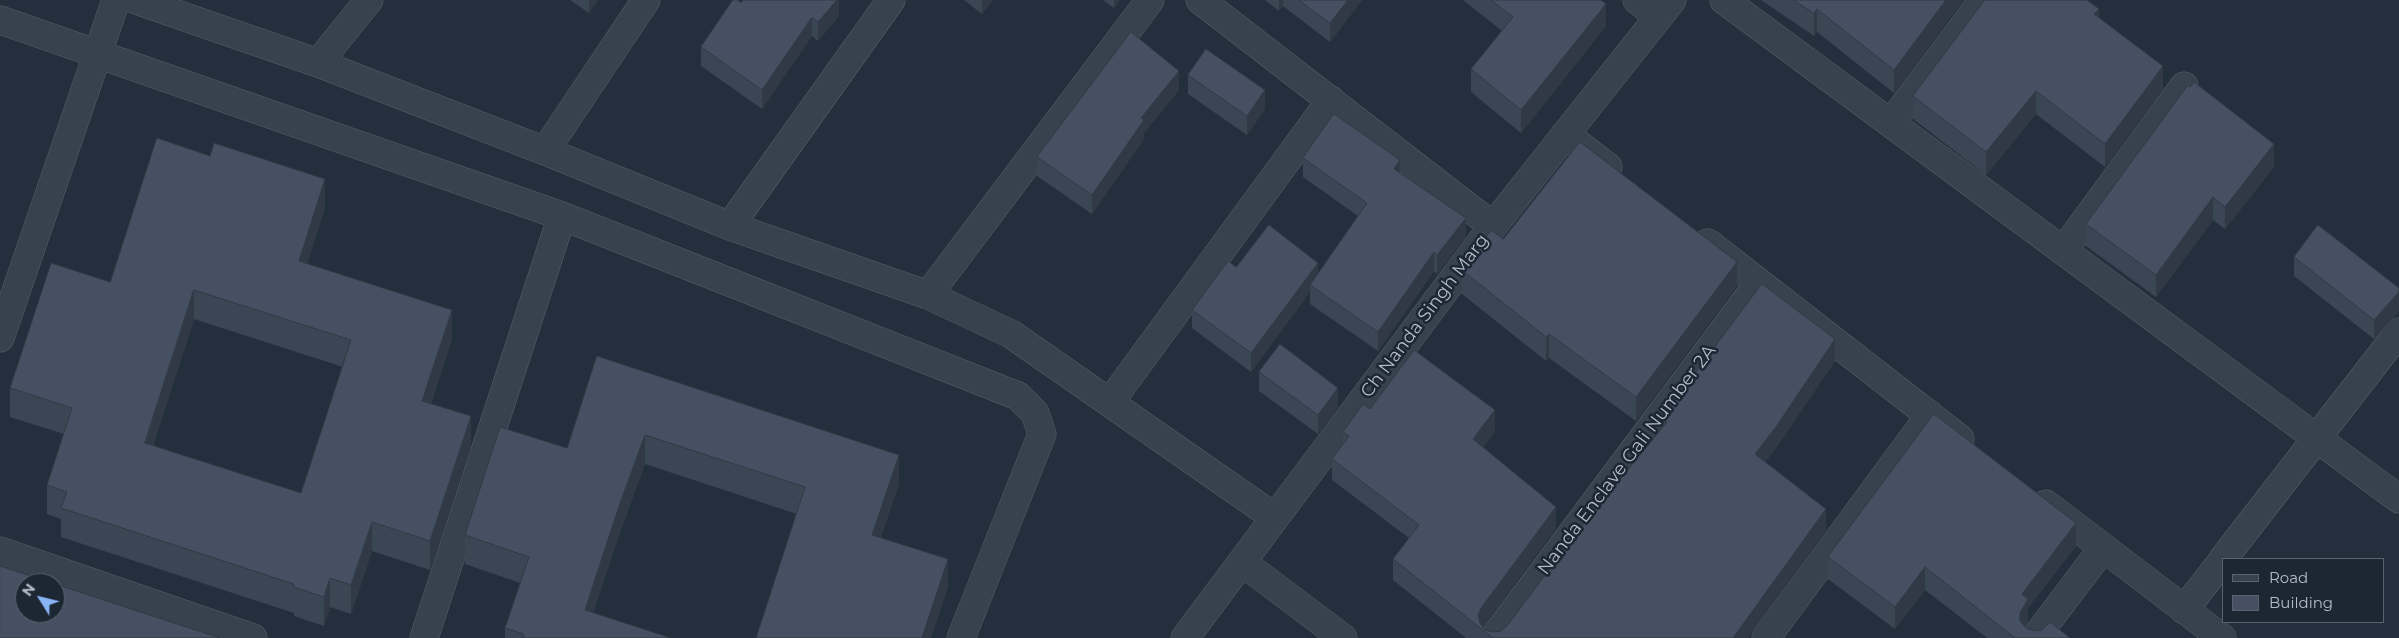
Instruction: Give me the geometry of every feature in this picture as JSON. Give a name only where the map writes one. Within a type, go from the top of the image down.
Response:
[{"type":"street","points":[[0,338],[116,0]]},
{"type":"street","points":[[136,0],[318,63],[545,151],[730,226],[928,295],[1011,334],[1274,517]]},
{"type":"street","points":[[318,63],[369,0]]},
{"type":"street","points":[[545,151],[646,0]]},
{"type":"street","points":[[730,226],[891,0]]},
{"type":"street","points":[[928,295],[1150,0]]},
{"type":"street","points":[[1200,0],[1493,226]]},
{"type":"street","points":[[1637,0],[1666,8]]},
{"type":"street","points":[[1724,0],[2399,499]]},
{"type":"street","points":[[1891,123],[1983,0]]},
{"type":"street","name":"Ch Nanda Singh Marg","points":[[1185,638],[1493,226],[1666,8]]},
{"type":"street","points":[[0,20],[562,216],[1018,396],[1035,413],[1042,434],[961,638]]},
{"type":"street","points":[[2063,251],[2184,86]]},
{"type":"street","points":[[1110,402],[1331,100]]},
{"type":"street","points":[[1565,134],[1627,182]]},
{"type":"street","points":[[424,638],[562,216]]},
{"type":"street","points":[[1689,229],[1977,452]]},
{"type":"street","name":"Nanda Enclave Gali Number 2A","points":[[1494,638],[1759,283]]},
{"type":"street","points":[[2224,558],[2399,332]]},
{"type":"street","points":[[1766,638],[1930,415]]},
{"type":"street","points":[[2024,488],[2222,638]]},
{"type":"street","points":[[2035,638],[2103,548]]},
{"type":"street","points":[[0,550],[253,638]]},
{"type":"street","points":[[2184,610],[2222,560]]},
{"type":"street","points":[[1242,562],[1343,638]]},
{"type":"building","points":[[733,0],[738,0],[741,3],[743,0],[837,0],[818,22],[812,17],[762,90],[701,47]]},
{"type":"building","points":[[1299,0],[1348,0],[1330,23]]},
{"type":"building","points":[[1491,0],[1601,0],[1606,4],[1521,110],[1471,69],[1513,17]]},
{"type":"building","points":[[1794,0],[1946,0],[1894,70],[1817,9],[1814,13]]},
{"type":"building","points":[[1985,0],[2087,0],[2099,9],[2094,14],[2163,66],[2105,144],[2036,91],[1986,152],[1913,96]]},
{"type":"building","points":[[1131,32],[1179,71],[1141,118],[1144,120],[1092,195],[1037,157]]},
{"type":"building","points":[[1206,49],[1265,90],[1247,116],[1188,75]]},
{"type":"building","points":[[2194,82],[2274,144],[2225,207],[2213,197],[2156,275],[2086,224],[2188,85],[2190,87]]},
{"type":"building","points":[[1334,114],[1400,160],[1394,169],[1466,218],[1437,255],[1434,252],[1378,332],[1310,285],[1367,203],[1303,158]]},
{"type":"building","points":[[157,138],[210,156],[214,143],[325,179],[299,261],[452,310],[422,401],[471,416],[430,541],[372,522],[351,585],[330,578],[324,597],[294,587],[294,584],[61,508],[67,492],[47,485],[72,408],[10,388],[51,263],[110,282]],"holes":[[[194,290],[351,340],[301,493],[145,443]]]},
{"type":"building","points":[[1580,142],[1737,262],[1636,397],[1549,334],[1546,337],[1462,270],[1491,230],[1503,239]]},
{"type":"building","points":[[1269,225],[1318,263],[1251,353],[1192,310],[1228,261],[1236,267]]},
{"type":"building","points":[[2318,225],[2399,288],[2399,292],[2374,320],[2294,257]]},
{"type":"building","points":[[1762,284],[1835,339],[1776,427],[1755,454],[1826,509],[1733,638],[1493,638],[1393,559],[1419,525],[1332,459],[1349,436],[1343,432],[1363,404],[1370,409],[1414,350],[1495,410],[1473,439],[1556,507],[1481,608],[1478,615],[1480,623],[1485,630],[1501,631],[1507,626],[1581,527],[1667,422],[1662,418]]},
{"type":"building","points":[[1280,344],[1338,388],[1318,415],[1259,372]]},
{"type":"building","points":[[597,356],[899,455],[872,535],[948,559],[922,638],[756,638],[805,487],[645,435],[619,506],[585,610],[671,638],[523,638],[524,634],[505,628],[529,557],[465,535],[500,427],[567,448]]},
{"type":"building","points":[[1934,414],[2076,523],[2022,594],[2028,599],[2020,613],[2020,621],[2026,628],[2034,631],[2042,630],[2050,622],[2070,638],[2015,638],[1925,567],[1895,607],[1828,557]]},
{"type":"building","points":[[0,566],[21,573],[15,573],[15,623],[65,623],[65,587],[220,638],[0,638]]}]
